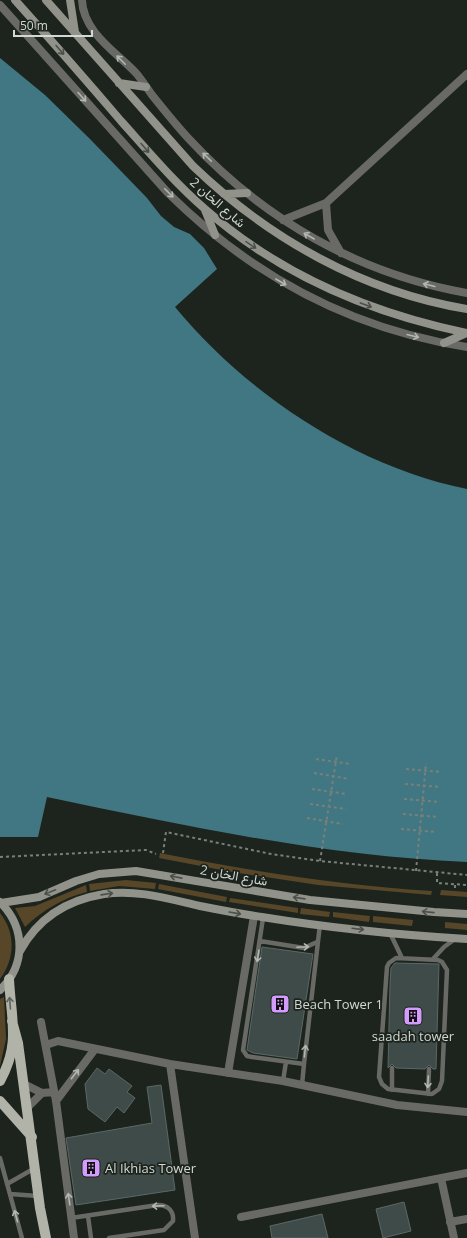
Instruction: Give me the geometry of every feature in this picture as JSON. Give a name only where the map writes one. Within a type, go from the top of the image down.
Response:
[{"type":"main road","points":[[0,1081],[12,1053],[14,1039],[9,979]]},
{"type":"main road","points":[[12,1021],[18,1043],[32,1137],[38,1196],[46,1238]]},
{"type":"main road","points":[[0,1102],[32,1137]]},
{"type":"street","name":"شارع الخان 2","points":[[15,0],[168,174],[205,209],[236,234],[268,257],[327,289],[391,314],[467,333]]},
{"type":"street","name":"شارع الخان 2","points":[[46,0],[183,154],[224,194],[253,217],[284,238],[342,269],[408,295],[467,308]]},
{"type":"street","points":[[70,0],[75,32]]},
{"type":"street","points":[[82,0],[83,13],[89,25],[118,57],[136,73],[194,144],[247,193],[284,220],[342,254],[406,279],[467,293]]},
{"type":"street","points":[[0,5],[154,178],[214,235],[269,275],[317,301],[385,329],[467,348]]},
{"type":"street","points":[[284,220],[326,203],[467,74]]},
{"type":"street","points":[[120,83],[146,87]]},
{"type":"street","points":[[224,194],[247,193]]},
{"type":"street","points":[[326,203],[328,230],[334,243],[342,254]]},
{"type":"street","points":[[205,209],[214,235]]},
{"type":"street","points":[[444,343],[467,333]]},
{"type":"street","name":"شارع الخان 2","points":[[0,903],[39,897],[76,881],[99,874],[136,871],[310,900],[467,914]]},
{"type":"street","points":[[20,951],[33,931],[50,915],[72,903],[106,894],[142,894],[263,918],[390,933],[467,939]]},
{"type":"street","points":[[0,903],[16,924],[20,936],[20,951],[15,970],[0,990]]},
{"type":"street","points":[[228,1073],[254,916]]},
{"type":"street","points":[[41,1022],[56,1100],[74,1238]]},
{"type":"street","points":[[46,1045],[58,1041],[170,1064],[282,1081],[397,1105],[467,1112]]},
{"type":"street","points":[[56,1100],[95,1049]]},
{"type":"street","points":[[170,1064],[195,1238]]},
{"type":"street","points":[[24,1084],[42,1093],[54,1092]]},
{"type":"street","points":[[28,1107],[42,1093]]},
{"type":"street","points":[[241,1217],[467,1173]]},
{"type":"street","points":[[441,1178],[454,1238]]},
{"type":"street","points":[[450,1222],[467,1219]]},
{"type":"lane","points":[[263,918],[244,1050],[249,1057],[304,1064]]},
{"type":"lane","points":[[302,1085],[320,924]]},
{"type":"lane","points":[[390,933],[402,958]]},
{"type":"lane","points":[[433,959],[447,944],[457,938]]},
{"type":"lane","points":[[260,941],[304,948],[317,942]]},
{"type":"lane","points":[[396,958],[402,958],[433,959],[442,962],[448,974],[442,1081],[436,1092],[428,1094],[392,1090],[384,1087],[379,1077],[386,979],[389,963],[396,958]]},
{"type":"lane","points":[[282,1081],[286,1062]]},
{"type":"lane","points":[[392,1068],[392,1090]]},
{"type":"lane","points":[[428,1094],[429,1069]]},
{"type":"lane","points":[[0,1158],[22,1238]]},
{"type":"lane","points":[[7,1184],[36,1168]]},
{"type":"lane","points":[[10,1194],[38,1196]]},
{"type":"lane","points":[[72,1218],[162,1205],[166,1206],[172,1212],[173,1221],[164,1230],[109,1238]]},
{"type":"lane","points":[[88,1216],[91,1238]]},
{"type":"path","points":[[320,861],[337,755]]},
{"type":"path","points":[[316,759],[351,764]]},
{"type":"path","points":[[416,871],[426,763]]},
{"type":"path","points":[[406,769],[442,772]]},
{"type":"path","points":[[314,773],[349,779]]},
{"type":"path","points":[[405,784],[440,787]]},
{"type":"path","points":[[312,789],[347,794]]},
{"type":"path","points":[[404,799],[439,802]]},
{"type":"path","points":[[310,804],[346,809]]},
{"type":"path","points":[[403,814],[438,817]]},
{"type":"path","points":[[308,818],[343,824]]},
{"type":"path","points":[[402,829],[437,832]]},
{"type":"path","points":[[163,853],[166,832],[270,854],[320,861],[467,875]]},
{"type":"path","points":[[0,857],[146,850],[156,854]]},
{"type":"path","points":[[437,873],[437,883],[467,885]]},
{"type":"shaded area","points":[[160,853],[228,866],[329,881],[432,891],[431,895],[318,885],[232,872],[159,858]]},
{"type":"shaded area","points":[[126,880],[156,883],[155,889],[119,886],[90,891],[89,884]]},
{"type":"shaded area","points":[[159,884],[227,897],[226,902],[158,889]]},
{"type":"shaded area","points":[[86,885],[87,892],[54,905],[25,927],[15,908],[35,906]]},
{"type":"shaded area","points":[[441,890],[467,892],[467,897],[440,895]]},
{"type":"shaded area","points":[[230,898],[298,908],[298,913],[229,902]]},
{"type":"shaded area","points":[[301,908],[330,912],[329,917],[300,914]]},
{"type":"shaded area","points":[[333,912],[370,916],[369,922],[333,917]]},
{"type":"shaded area","points":[[0,913],[9,929],[12,946],[9,963],[0,979]]},
{"type":"shaded area","points":[[373,916],[413,920],[412,926],[373,922]]},
{"type":"shaded area","points":[[445,922],[467,924],[467,930],[445,928]]},
{"type":"shaded area","points":[[4,997],[6,1039],[0,1066],[0,999]]},
{"type":"water","points":[[0,58],[45,95],[90,139],[147,198],[161,216],[174,227],[190,234],[204,248],[217,269],[175,307],[204,339],[235,369],[270,397],[306,422],[344,444],[384,463],[425,478],[467,489],[467,862],[414,859],[361,853],[256,838],[151,819],[47,797],[38,837],[0,837]]},
{"type":"building","name":"Beach Tower 1","points":[[262,947],[313,954],[297,1059],[253,1053],[247,1050]]},
{"type":"building","name":"saadah tower","points":[[395,963],[439,964],[436,1069],[433,1069],[429,1065],[425,1069],[396,1068],[392,1064],[388,1068],[391,968]]},
{"type":"building","points":[[97,1068],[105,1074],[109,1069],[132,1086],[127,1092],[135,1098],[124,1113],[117,1107],[105,1122],[88,1109],[85,1084]]},
{"type":"building","points":[[161,1085],[175,1190],[76,1205],[66,1138],[152,1123],[147,1087]]},
{"type":"building","points":[[404,1202],[411,1231],[383,1238],[376,1209]]},
{"type":"building","points":[[322,1214],[328,1238],[272,1238],[270,1226]]},
{"type":"place","name":"Beach Tower 1","points":[[280,1004]]},
{"type":"place","name":"saadah tower","points":[[413,1016]]},
{"type":"place","name":"Al Ikhias Tower","points":[[91,1168]]}]
